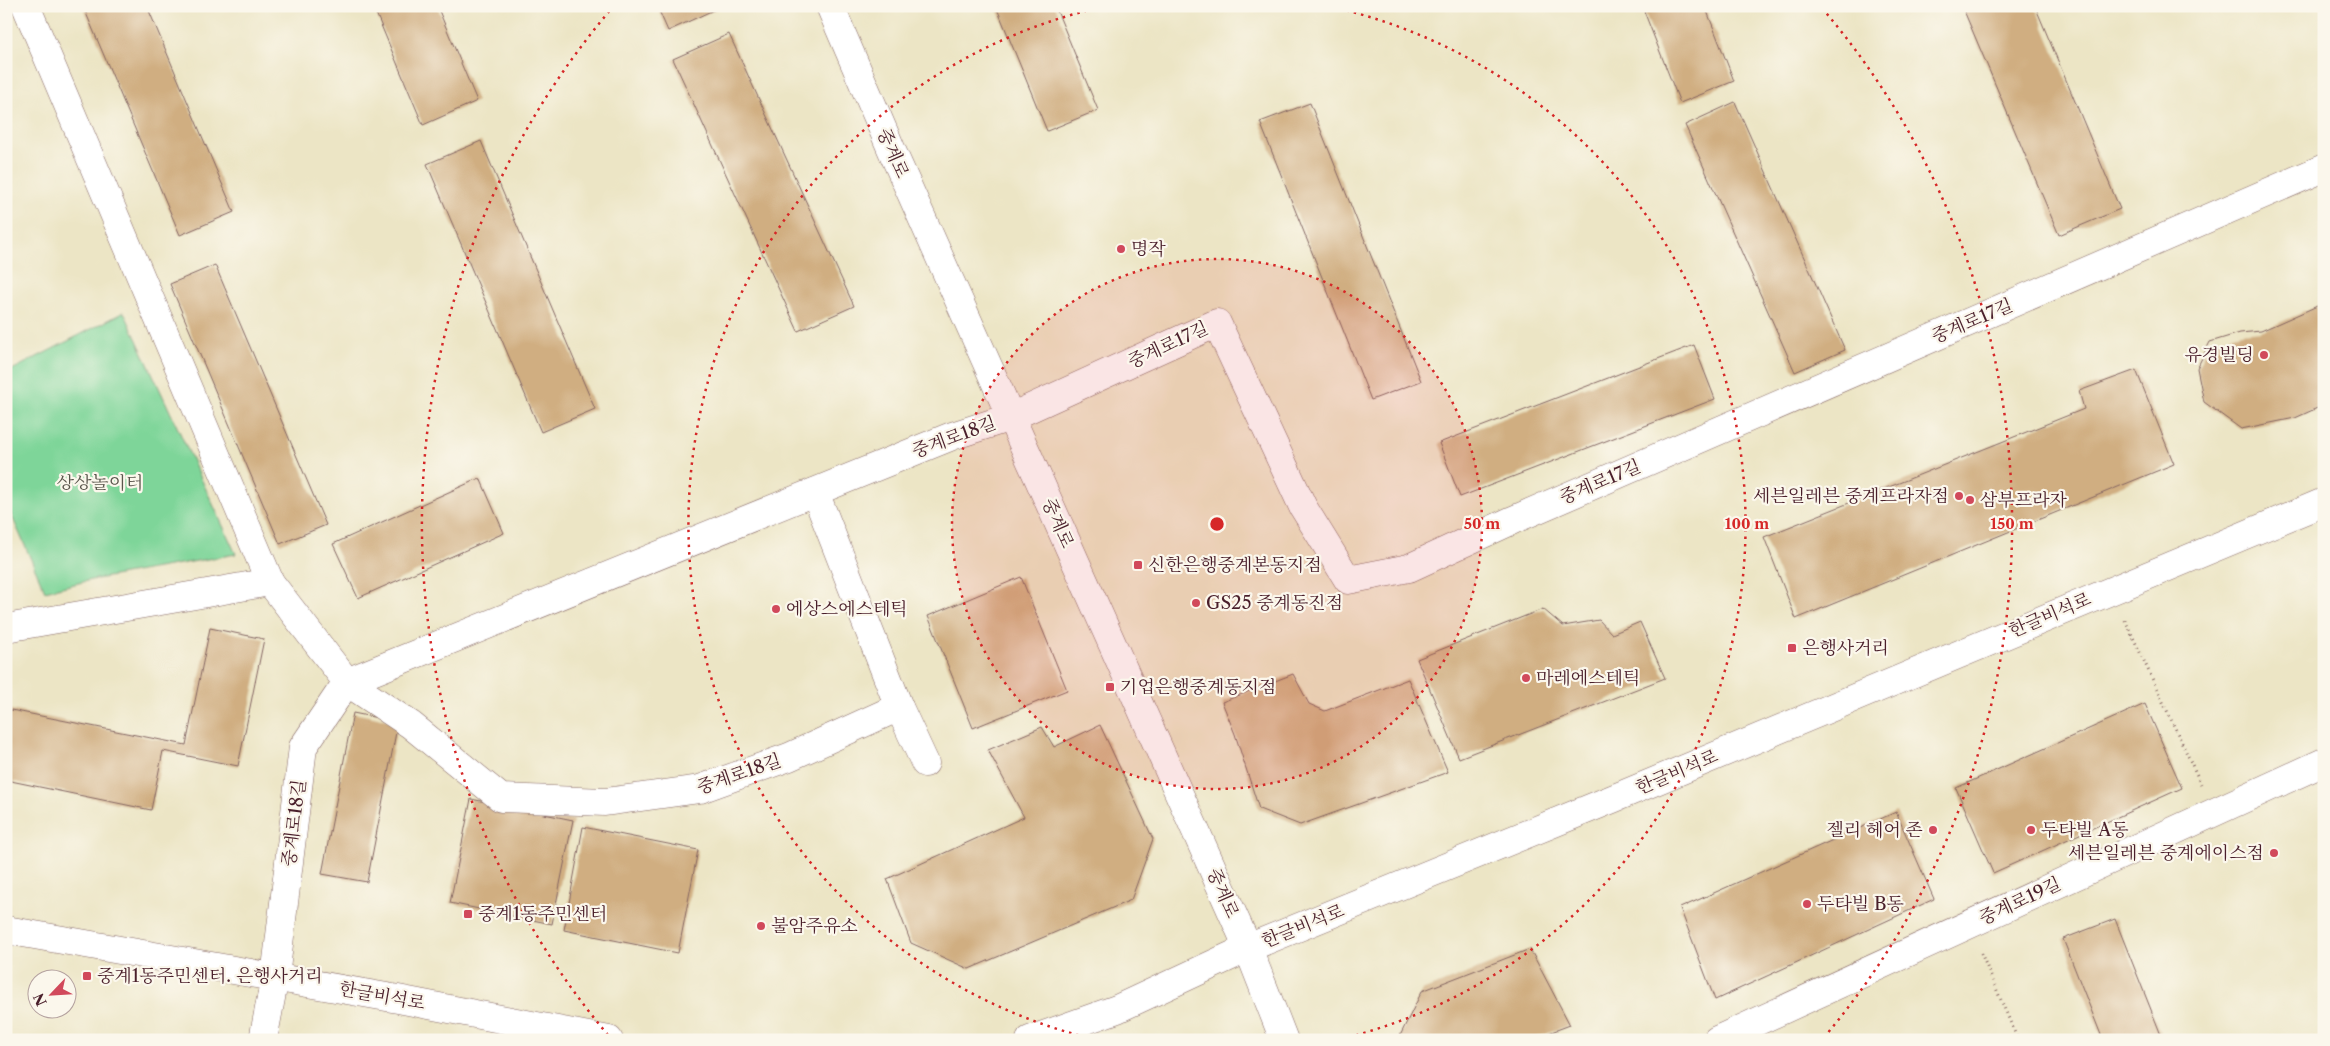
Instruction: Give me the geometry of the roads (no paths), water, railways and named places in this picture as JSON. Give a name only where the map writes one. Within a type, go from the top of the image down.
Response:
[{"type":"street","points":[[26,6],[270,582],[347,682]]},
{"type":"street","name":"중계로","points":[[830,6],[897,162],[1248,948],[1284,1040]]},
{"type":"street","name":"중계로17길","points":[[1011,417],[1217,323],[1303,507],[1348,580],[1409,568],[1522,516],[2324,168]]},
{"type":"street","name":"중계로18길","points":[[263,1040],[274,977],[303,747],[347,682],[952,436],[1011,417]]},
{"type":"street","points":[[814,492],[899,707],[925,763]]},
{"type":"street","name":"한글비석로","points":[[1030,1040],[1117,1009],[1248,948],[1610,800],[2111,589],[2324,502]]},
{"type":"street","points":[[6,628],[270,582]]},
{"type":"street","name":"중계로18길","points":[[347,682],[411,725],[501,798],[605,802],[700,789],[789,757],[899,707]]},
{"type":"street","name":"중계로19길","points":[[1717,1040],[2324,762]]},
{"type":"street","name":"한글비석로","points":[[6,930],[274,977],[609,1040]]},
{"type":"place","name":"명작","points":[[1121,249]]},
{"type":"place","name":"유경빌딩","points":[[2264,355]]},
{"type":"place","name":"세븐일레븐 중계프라자점","points":[[1959,496]]},
{"type":"place","name":"삼부프라자","points":[[1970,500]]},
{"type":"place","name":"신한은행중계본동지점","points":[[1138,565]]},
{"type":"place","name":"GS25 중계동진점","points":[[1196,603]]},
{"type":"place","name":"에상스에스테틱","points":[[776,609]]},
{"type":"place","name":"은행사거리","points":[[1792,648]]},
{"type":"place","name":"마레에스테틱","points":[[1526,678]]},
{"type":"place","name":"기업은행중계동지점","points":[[1110,687]]},
{"type":"place","name":"젤리 헤어 존","points":[[1933,830]]},
{"type":"place","name":"두타빌 A동","points":[[2031,830]]},
{"type":"place","name":"세븐일레븐 중계에이스점","points":[[2274,853]]},
{"type":"place","name":"두타빌 B동","points":[[1807,904]]},
{"type":"place","name":"중계1동주민센터","points":[[468,914]]},
{"type":"place","name":"불암주유소","points":[[761,926]]},
{"type":"place","name":"중계1동주민센터. 은행사거리","points":[[87,976]]},
{"type":"park label","name":"상상놀이터","points":[[100,483]]}]
